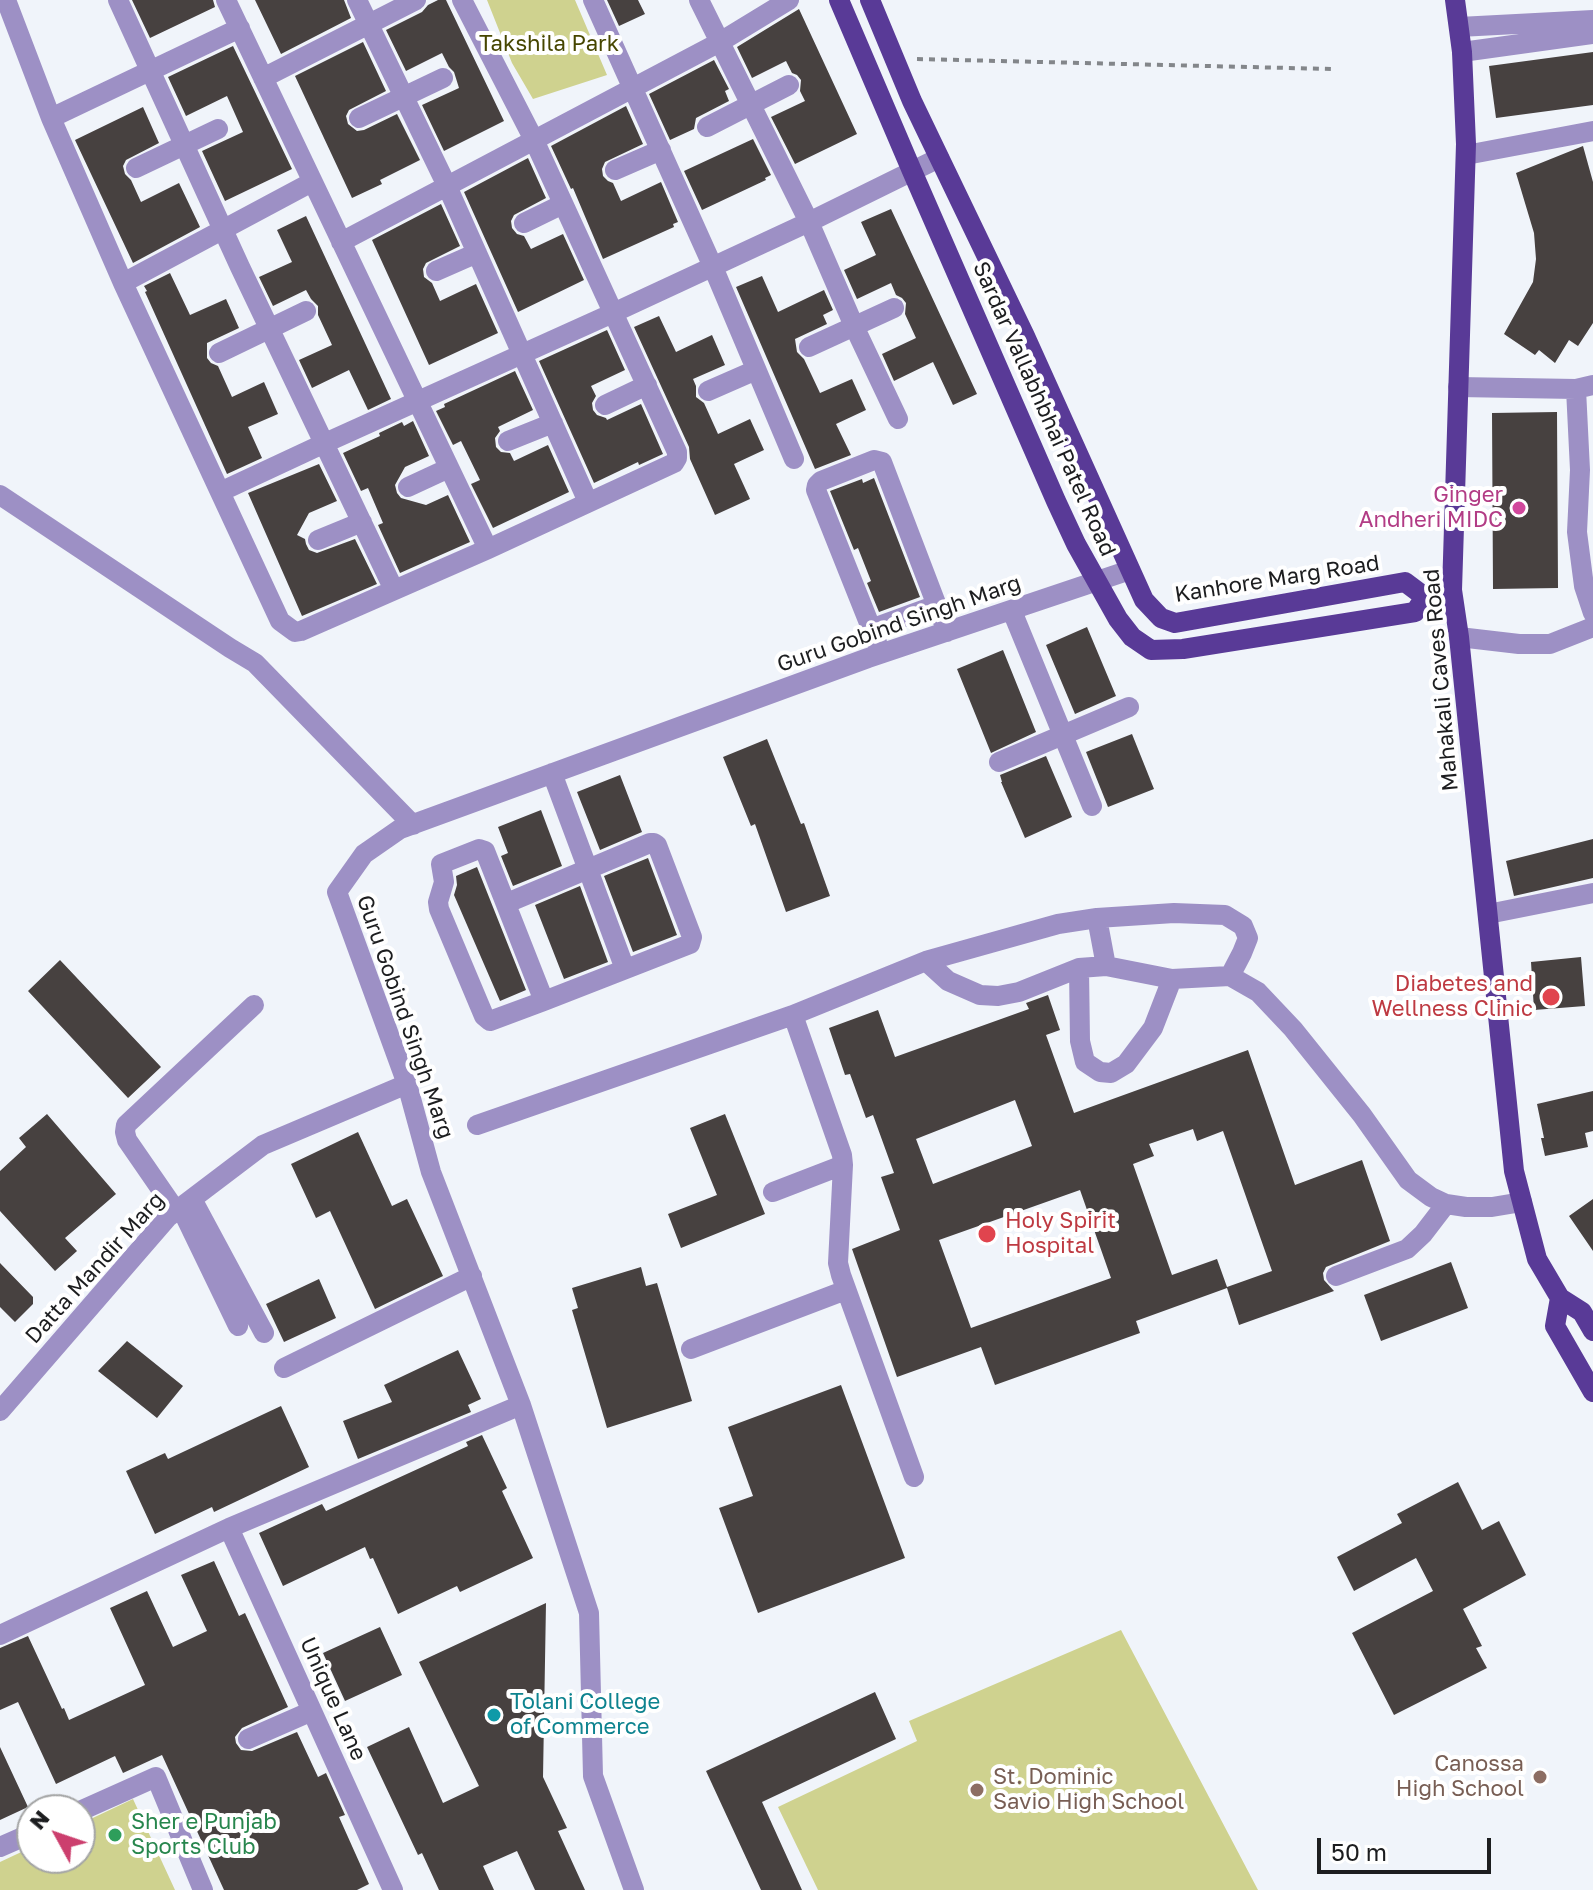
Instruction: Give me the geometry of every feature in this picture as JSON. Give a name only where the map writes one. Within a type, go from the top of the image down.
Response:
[{"type":"main road","name":"Sardar Vallabhbhai Patel Road","points":[[839,0],[1056,501],[1097,582],[1132,637],[1151,650],[1183,649],[1415,612],[1425,597]]},
{"type":"main road","name":"Sardar Vallabhbhai Patel Road","points":[[870,0],[939,158],[1025,336],[1130,570]]},
{"type":"main road","name":"Mahakali Caves Road","points":[[1455,0],[1462,52],[1466,155],[1452,590],[1514,1171],[1537,1259],[1560,1298],[1582,1312],[1593,1331]]},
{"type":"main road","name":"Kanhore Marg Road","points":[[1130,570],[1144,600],[1161,618],[1175,623],[1405,582],[1425,597]]},
{"type":"main road","points":[[1425,597],[1452,590]]},
{"type":"main road","name":"Mahakali Caves Road","points":[[1560,1298],[1555,1326],[1593,1392]]},
{"type":"street","points":[[6,0],[51,118],[123,283],[280,621],[295,632],[488,549],[674,463],[677,458],[647,385],[534,140],[462,0]]},
{"type":"street","points":[[118,0],[394,590]]},
{"type":"street","points":[[226,0],[488,549]]},
{"type":"street","points":[[357,0],[447,186],[588,502]]},
{"type":"street","points":[[263,78],[416,0]]},
{"type":"street","points":[[593,0],[713,267],[794,459]]},
{"type":"street","points":[[699,0],[809,222],[898,419]]},
{"type":"street","points":[[341,242],[720,42],[789,0]]},
{"type":"street","points":[[1459,27],[1593,20]]},
{"type":"street","points":[[51,118],[240,28]]},
{"type":"street","points":[[1462,52],[1593,34]]},
{"type":"street","points":[[359,118],[443,78]]},
{"type":"street","points":[[707,127],[789,85]]},
{"type":"street","points":[[136,168],[218,129]]},
{"type":"street","points":[[1466,155],[1593,131]]},
{"type":"street","points":[[615,170],[661,150]]},
{"type":"street","points":[[220,492],[713,267],[939,158]]},
{"type":"street","points":[[123,283],[312,182]]},
{"type":"street","points":[[524,223],[563,204]]},
{"type":"street","points":[[436,271],[477,253]]},
{"type":"street","points":[[809,347],[894,308]]},
{"type":"street","points":[[219,353],[306,311]]},
{"type":"street","points":[[708,391],[756,370]]},
{"type":"street","points":[[605,405],[647,385]]},
{"type":"street","points":[[1458,387],[1584,387],[1577,532],[1584,586],[1593,613]]},
{"type":"street","points":[[508,441],[553,423]]},
{"type":"street","points":[[881,653],[816,490],[821,481],[874,460],[882,462],[947,632]]},
{"type":"street","points":[[408,487],[449,468]]},
{"type":"street","points":[[0,495],[255,663],[413,825]]},
{"type":"street","points":[[318,540],[362,522]]},
{"type":"street","name":"Guru Gobind Singh Marg","points":[[634,1890],[593,1776],[589,1613],[521,1405],[431,1172],[407,1084],[337,892],[364,854],[400,829],[881,653],[1130,570]]},
{"type":"street","points":[[871,629],[937,605]]},
{"type":"street","points":[[1012,611],[1092,806]]},
{"type":"street","points":[[1459,637],[1550,644],[1593,627]]},
{"type":"street","points":[[999,762],[1129,707]]},
{"type":"street","points":[[552,773],[625,969]]},
{"type":"street","points":[[507,903],[656,843],[692,937],[690,944],[625,969],[544,1001],[492,1021],[485,1019],[439,909],[444,882],[441,864],[479,849],[484,850],[544,1001]]},
{"type":"street","points":[[1488,914],[1593,893]]},
{"type":"street","points":[[477,1125],[793,1015],[926,961],[1058,924],[1174,913],[1225,915],[1243,926],[1248,938],[1230,976]]},
{"type":"street","points":[[1097,918],[1106,966]]},
{"type":"street","points":[[926,961],[948,981],[980,995],[998,996],[1019,992],[1079,968],[1106,966],[1172,979],[1230,976],[1258,992],[1293,1029],[1362,1115],[1408,1180],[1446,1204],[1492,1207],[1522,1202]]},
{"type":"street","points":[[1079,968],[1080,1041],[1085,1062],[1100,1072],[1111,1073],[1126,1064],[1153,1028],[1172,979]]},
{"type":"street","points":[[254,1005],[126,1125],[125,1132],[127,1140],[183,1206],[264,1333]]},
{"type":"street","points":[[793,1015],[839,1145],[843,1165],[838,1263],[914,1477]]},
{"type":"street","name":"Datta Mandir Marg","points":[[0,1411],[168,1217],[263,1145],[407,1084]]},
{"type":"street","points":[[773,1192],[843,1165]]},
{"type":"street","points":[[1336,1276],[1407,1249],[1446,1204]]},
{"type":"street","points":[[183,1206],[238,1326]]},
{"type":"street","points":[[284,1368],[472,1276]]},
{"type":"street","points":[[691,1349],[846,1290]]},
{"type":"street","points":[[0,1635],[229,1528],[521,1405]]},
{"type":"street","name":"Unique Lane","points":[[229,1528],[393,1890]]},
{"type":"street","points":[[248,1739],[312,1711]]},
{"type":"street","points":[[96,1804],[156,1777],[203,1890]]},
{"type":"path","points":[[894,59],[1331,69]]},
{"type":"green space","name":"Takshila Park","points":[[487,0],[575,0],[607,75],[533,99],[512,63]]},
{"type":"green space","points":[[1121,1630],[1258,1890],[818,1890],[778,1807],[917,1741],[909,1721]]},
{"type":"green space","name":"Sher e Punjab Sports Club","points":[[133,1799],[175,1890],[0,1890],[0,1862],[16,1854],[16,1874],[96,1874],[96,1816]]},
{"type":"building","points":[[132,0],[213,0],[215,7],[150,38]]},
{"type":"building","points":[[255,0],[344,0],[351,18],[281,54]]},
{"type":"building","points":[[438,0],[446,0],[504,121],[444,151],[422,105],[459,88],[454,72],[442,53],[406,71],[386,30]]},
{"type":"building","points":[[607,0],[638,0],[645,14],[619,26]]},
{"type":"building","points":[[799,9],[857,134],[795,164],[771,117],[805,101],[800,91],[801,80],[792,73],[786,61],[752,78],[737,47]]},
{"type":"building","points":[[363,42],[386,91],[349,110],[346,116],[348,124],[357,131],[364,130],[397,114],[420,160],[380,180],[382,184],[352,198],[295,76]]},
{"type":"building","points":[[233,46],[292,169],[225,201],[202,151],[243,132],[227,96],[186,116],[168,77]]},
{"type":"building","points":[[1593,52],[1593,105],[1496,118],[1489,66]]},
{"type":"building","points":[[714,60],[729,89],[725,91],[729,101],[696,118],[694,129],[670,140],[649,94]]},
{"type":"building","points":[[626,106],[643,144],[605,162],[603,176],[613,183],[621,201],[661,182],[678,222],[673,224],[674,227],[603,259],[573,188],[551,146]]},
{"type":"building","points":[[143,107],[159,143],[126,160],[123,166],[125,174],[141,202],[179,183],[200,227],[133,263],[75,140]]},
{"type":"building","points":[[753,139],[771,175],[702,210],[684,171]]},
{"type":"building","points":[[1583,146],[1593,182],[1593,323],[1578,346],[1569,340],[1555,363],[1539,350],[1535,355],[1504,334],[1533,282],[1536,259],[1534,233],[1516,173]]},
{"type":"building","points":[[528,158],[546,198],[514,215],[512,228],[524,236],[531,249],[563,234],[584,280],[518,312],[464,192]]},
{"type":"building","points":[[441,204],[460,246],[426,263],[424,277],[432,283],[440,301],[476,284],[498,333],[429,365],[372,240]]},
{"type":"building","points":[[891,209],[977,394],[953,405],[933,362],[894,381],[882,354],[916,338],[905,314],[906,303],[896,295],[891,283],[857,299],[844,270],[876,255],[861,222]]},
{"type":"building","points":[[306,216],[391,399],[368,410],[349,370],[312,388],[299,360],[332,345],[318,315],[318,306],[306,290],[273,306],[259,277],[292,262],[277,230]]},
{"type":"building","points":[[170,273],[190,315],[226,299],[239,328],[207,343],[207,358],[218,366],[232,397],[264,382],[278,414],[248,427],[262,458],[227,474],[145,292],[144,286]]},
{"type":"building","points":[[762,276],[778,312],[824,290],[833,310],[823,315],[827,324],[795,339],[797,352],[804,359],[820,393],[852,379],[866,410],[836,424],[851,455],[815,469],[736,287]]},
{"type":"building","points":[[659,316],[676,352],[712,335],[725,365],[693,379],[696,397],[704,403],[718,434],[750,419],[764,450],[734,464],[750,499],[715,515],[690,459],[689,447],[634,327]]},
{"type":"building","points":[[607,330],[625,370],[591,386],[596,396],[592,403],[593,410],[607,420],[641,404],[663,454],[594,483],[539,361]]},
{"type":"building","points":[[515,371],[533,410],[498,427],[496,447],[501,452],[510,453],[514,461],[548,445],[569,492],[493,528],[471,484],[480,480],[461,441],[453,445],[436,411],[445,407],[444,404]]},
{"type":"building","name":"Ginger Andheri MIDC","points":[[1557,412],[1558,588],[1493,589],[1492,413]]},
{"type":"building","points":[[413,421],[429,456],[405,467],[395,485],[397,493],[401,498],[426,505],[448,495],[470,542],[400,573],[378,525],[383,523],[368,488],[361,491],[343,453],[402,422],[404,426]]},
{"type":"building","points":[[319,464],[337,501],[309,513],[297,535],[305,539],[309,550],[317,553],[355,539],[377,584],[302,616],[248,493]]},
{"type":"building","points":[[874,478],[920,597],[879,612],[858,548],[854,550],[830,491],[862,479],[863,483]]},
{"type":"building","points":[[1087,627],[1116,696],[1075,714],[1046,645]]},
{"type":"building","points":[[1003,650],[1036,732],[991,753],[957,669]]},
{"type":"building","points":[[1132,734],[1154,789],[1108,807],[1086,752]]},
{"type":"building","points":[[767,739],[801,824],[804,823],[830,896],[786,912],[755,824],[751,826],[723,757]]},
{"type":"building","points":[[1046,756],[1072,817],[1025,838],[1000,775]]},
{"type":"building","points":[[620,775],[642,832],[600,850],[577,792]]},
{"type":"building","points":[[541,810],[562,866],[513,886],[501,856],[508,853],[498,827]]},
{"type":"building","points":[[1593,839],[1593,878],[1514,896],[1506,861]]},
{"type":"building","points":[[648,858],[677,935],[633,952],[604,876]]},
{"type":"building","points":[[477,867],[526,990],[500,1001],[454,895],[456,876]]},
{"type":"building","points":[[580,886],[608,962],[564,979],[535,905]]},
{"type":"building","points":[[1581,957],[1585,1006],[1534,1010],[1531,962]]},
{"type":"building","points":[[60,960],[161,1067],[128,1098],[28,991]]},
{"type":"building","points":[[1048,995],[1060,1030],[1046,1035],[1074,1113],[1248,1050],[1295,1185],[1362,1160],[1390,1241],[1326,1267],[1324,1280],[1334,1291],[1239,1325],[1227,1288],[1136,1321],[1140,1333],[995,1385],[981,1347],[897,1377],[852,1249],[900,1230],[881,1177],[894,1173],[873,1115],[866,1118],[850,1074],[845,1075],[829,1028],[878,1010],[895,1057],[1029,1009],[1026,1003]],"holes":[[[1015,1100],[1032,1146],[933,1184],[916,1139]],[[1193,1129],[1197,1141],[1223,1131],[1272,1271],[1227,1287],[1217,1259],[1172,1275],[1133,1164],[1154,1156],[1149,1144]],[[1080,1190],[1111,1278],[971,1328],[939,1240]]]},
{"type":"building","points":[[1593,1091],[1593,1131],[1585,1133],[1588,1147],[1545,1156],[1537,1104]]},
{"type":"building","points":[[47,1114],[116,1194],[65,1238],[77,1251],[55,1271],[0,1211],[0,1171],[26,1147],[19,1138]]},
{"type":"building","points":[[725,1114],[765,1214],[681,1248],[668,1214],[717,1195],[690,1128]]},
{"type":"building","points":[[358,1132],[392,1206],[407,1199],[443,1276],[375,1309],[330,1211],[316,1218],[291,1164]]},
{"type":"building","points":[[1593,1199],[1593,1251],[1569,1216]]},
{"type":"building","points":[[1451,1262],[1468,1308],[1381,1341],[1364,1295]]},
{"type":"building","points":[[0,1263],[33,1297],[33,1304],[15,1322],[0,1307]]},
{"type":"building","points":[[641,1267],[646,1286],[657,1283],[692,1401],[607,1428],[572,1310],[578,1308],[572,1288]]},
{"type":"building","points":[[319,1279],[336,1318],[284,1342],[266,1304]]},
{"type":"building","points":[[127,1341],[183,1386],[157,1418],[98,1371]]},
{"type":"building","points":[[458,1350],[481,1399],[468,1405],[471,1412],[358,1459],[343,1421],[392,1402],[384,1385]]},
{"type":"building","points":[[841,1385],[905,1558],[758,1613],[719,1508],[753,1496],[728,1427]]},
{"type":"building","points":[[281,1406],[309,1467],[214,1512],[212,1507],[155,1534],[126,1471],[165,1453],[168,1459]]},
{"type":"building","points":[[482,1435],[507,1488],[502,1491],[533,1558],[460,1592],[457,1586],[398,1614],[365,1547],[283,1586],[259,1533],[322,1504],[326,1511],[468,1446],[466,1442]]},
{"type":"building","points":[[1458,1482],[1482,1530],[1499,1521],[1526,1575],[1463,1609],[1482,1646],[1476,1648],[1487,1668],[1394,1715],[1352,1633],[1433,1591],[1416,1558],[1354,1591],[1337,1557],[1402,1523],[1397,1514]]},
{"type":"building","points":[[214,1561],[239,1616],[245,1613],[288,1707],[242,1728],[235,1737],[236,1743],[241,1750],[252,1751],[297,1732],[318,1777],[326,1773],[345,1815],[339,1817],[369,1884],[357,1890],[224,1890],[162,1755],[123,1773],[115,1756],[56,1784],[18,1702],[0,1710],[0,1648],[28,1636],[69,1720],[145,1685],[110,1608],[147,1591],[173,1647],[207,1631],[181,1575]]},
{"type":"building","points":[[546,1603],[543,1777],[567,1828],[558,1831],[585,1890],[535,1890],[517,1851],[483,1866],[494,1890],[439,1890],[422,1853],[418,1855],[367,1747],[409,1727],[443,1803],[479,1786],[419,1662]]},
{"type":"building","points":[[380,1627],[402,1675],[345,1701],[323,1653]]},
{"type":"building","points":[[875,1692],[896,1739],[762,1802],[802,1890],[761,1890],[706,1771]]},
{"type":"building","points":[[0,1747],[22,1794],[16,1794],[16,1813],[0,1820]]},
{"type":"place","name":"Ginger Andheri MIDC","points":[[1519,508]]},
{"type":"place","name":"Diabetes and Wellness Clinic","points":[[1551,997]]},
{"type":"place","name":"Holy Spirit Hospital","points":[[987,1234]]},
{"type":"place","name":"Tolani College of Commerce","points":[[494,1715]]},
{"type":"place","name":"Canossa High School","points":[[1540,1777]]},
{"type":"place","name":"St. Dominic Savio High School","points":[[977,1790]]},
{"type":"place","name":"Sher e Punjab Sports Club","points":[[115,1835]]}]
